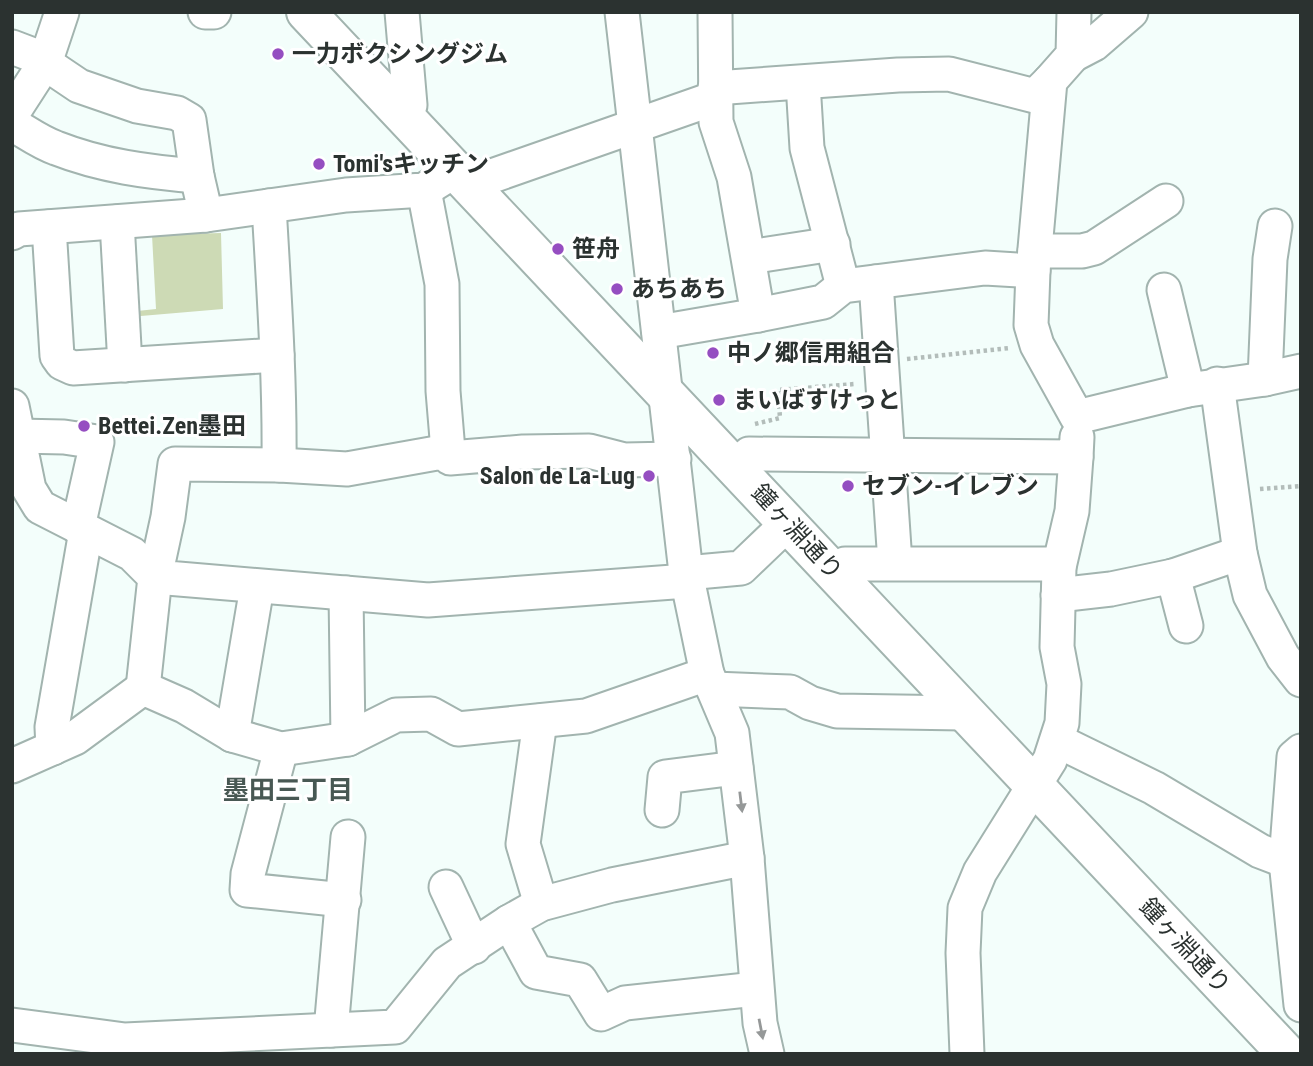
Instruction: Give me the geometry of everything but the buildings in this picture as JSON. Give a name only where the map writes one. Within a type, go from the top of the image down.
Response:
[{"type":"main road","name":"鐘ヶ淵通り","points":[[306,12],[402,113],[450,181],[736,467],[963,713],[1287,1054]]},
{"type":"street","points":[[12,114],[45,63],[62,12]]},
{"type":"street","points":[[205,12],[214,12]]},
{"type":"street","points":[[402,12],[410,105],[402,113]]},
{"type":"street","points":[[622,12],[686,577],[711,682],[732,733],[747,858],[760,1023],[766,1054]]},
{"type":"street","points":[[715,12],[716,121],[734,177],[758,315]]},
{"type":"street","points":[[1073,55],[1074,12]]},
{"type":"street","points":[[12,233],[19,229],[206,215],[450,181],[635,125],[715,93],[803,82],[949,74],[1035,96],[1073,55],[1094,44],[1130,12]]},
{"type":"street","points":[[12,47],[33,55],[79,86],[137,106],[177,113],[189,120],[206,215]]},
{"type":"street","points":[[967,1054],[963,953],[965,908],[979,872],[1050,760],[1062,723],[1063,684],[1057,647],[1058,581],[1072,511],[1077,417],[1037,345],[1031,325],[1050,81]]},
{"type":"street","points":[[803,82],[807,148],[843,286]]},
{"type":"street","points":[[12,124],[53,148],[87,159],[131,170],[197,176]]},
{"type":"street","points":[[450,181],[442,284],[443,391],[447,451],[450,458],[523,452],[589,451],[624,460],[674,459]]},
{"type":"street","points":[[659,332],[823,302],[843,286],[1034,261],[1094,248],[1167,201]]},
{"type":"street","points":[[269,206],[277,403],[280,417],[279,465]]},
{"type":"street","points":[[117,222],[125,365]]},
{"type":"street","points":[[1265,379],[1270,259],[1275,226]]},
{"type":"street","points":[[49,227],[57,356],[62,363],[73,368],[277,355]]},
{"type":"street","points":[[749,257],[833,244]]},
{"type":"street","points":[[876,282],[895,563]]},
{"type":"street","points":[[1164,290],[1203,387],[1232,491],[1240,553],[1251,595],[1283,657],[1301,680]]},
{"type":"street","points":[[1077,417],[1203,387],[1265,379],[1301,370]]},
{"type":"street","points":[[53,748],[52,727],[82,529],[97,442],[64,437],[15,421],[21,487],[40,507],[82,529],[132,554],[155,576],[428,600],[686,577],[741,568],[788,523]]},
{"type":"street","points":[[12,766],[75,738],[143,688],[155,576],[168,517],[175,464],[347,469],[447,451]]},
{"type":"street","points":[[736,467],[749,454],[1076,457]]},
{"type":"street","points":[[1058,581],[1111,589],[1173,576],[1240,553]]},
{"type":"street","points":[[835,573],[845,564],[1049,564],[1058,581]]},
{"type":"street","points":[[1173,576],[1186,626]]},
{"type":"street","points":[[232,735],[257,587]]},
{"type":"street","points":[[346,593],[348,739]]},
{"type":"street","points":[[143,688],[184,706],[232,735],[281,750],[348,739],[396,715],[431,714],[458,729],[586,716],[711,682],[790,692],[810,703],[836,711],[963,713]]},
{"type":"street","points":[[540,720],[523,844],[541,904]]},
{"type":"street","points":[[1058,741],[1154,789],[1260,851],[1286,860]]},
{"type":"street","points":[[281,750],[248,874],[247,890],[344,900]]},
{"type":"street","points":[[1301,751],[1294,757],[1286,860],[1299,965],[1301,1005]]},
{"type":"street","points":[[662,810],[665,777],[736,768]]},
{"type":"street","points":[[311,1039],[344,900],[348,837]]},
{"type":"street","points":[[12,1025],[125,1040],[229,1044],[311,1039],[396,1040],[447,963],[541,904],[612,885],[747,858]]},
{"type":"street","points":[[446,887],[474,947]]},
{"type":"street","points":[[509,922],[536,972],[580,980],[601,1014],[625,1003],[757,989]]},
{"type":"path","points":[[755,424],[780,418],[778,390],[1037,345]]},
{"type":"path","points":[[1232,491],[1301,486]]},
{"type":"green space","points":[[221,233],[223,309],[129,317],[128,312],[156,309],[152,235]]},
{"type":"place","name":"一力ボクシングジム","points":[[278,54]]},
{"type":"place","name":"Tomi'sキッチン","points":[[319,164]]},
{"type":"place","name":"笹舟","points":[[558,249]]},
{"type":"place","name":"あちあち","points":[[617,289]]},
{"type":"place","name":"中ノ郷信用組合","points":[[713,353]]},
{"type":"place","name":"まいばすけっと","points":[[719,400]]},
{"type":"place","name":"Bettei.Zen墨田","points":[[84,426]]},
{"type":"place","name":"Salon de La-Lug","points":[[649,476]]},
{"type":"place","name":"セブン-イレブン","points":[[848,486]]},
{"type":"district","name":"墨田三丁目","points":[[288,790]]}]
